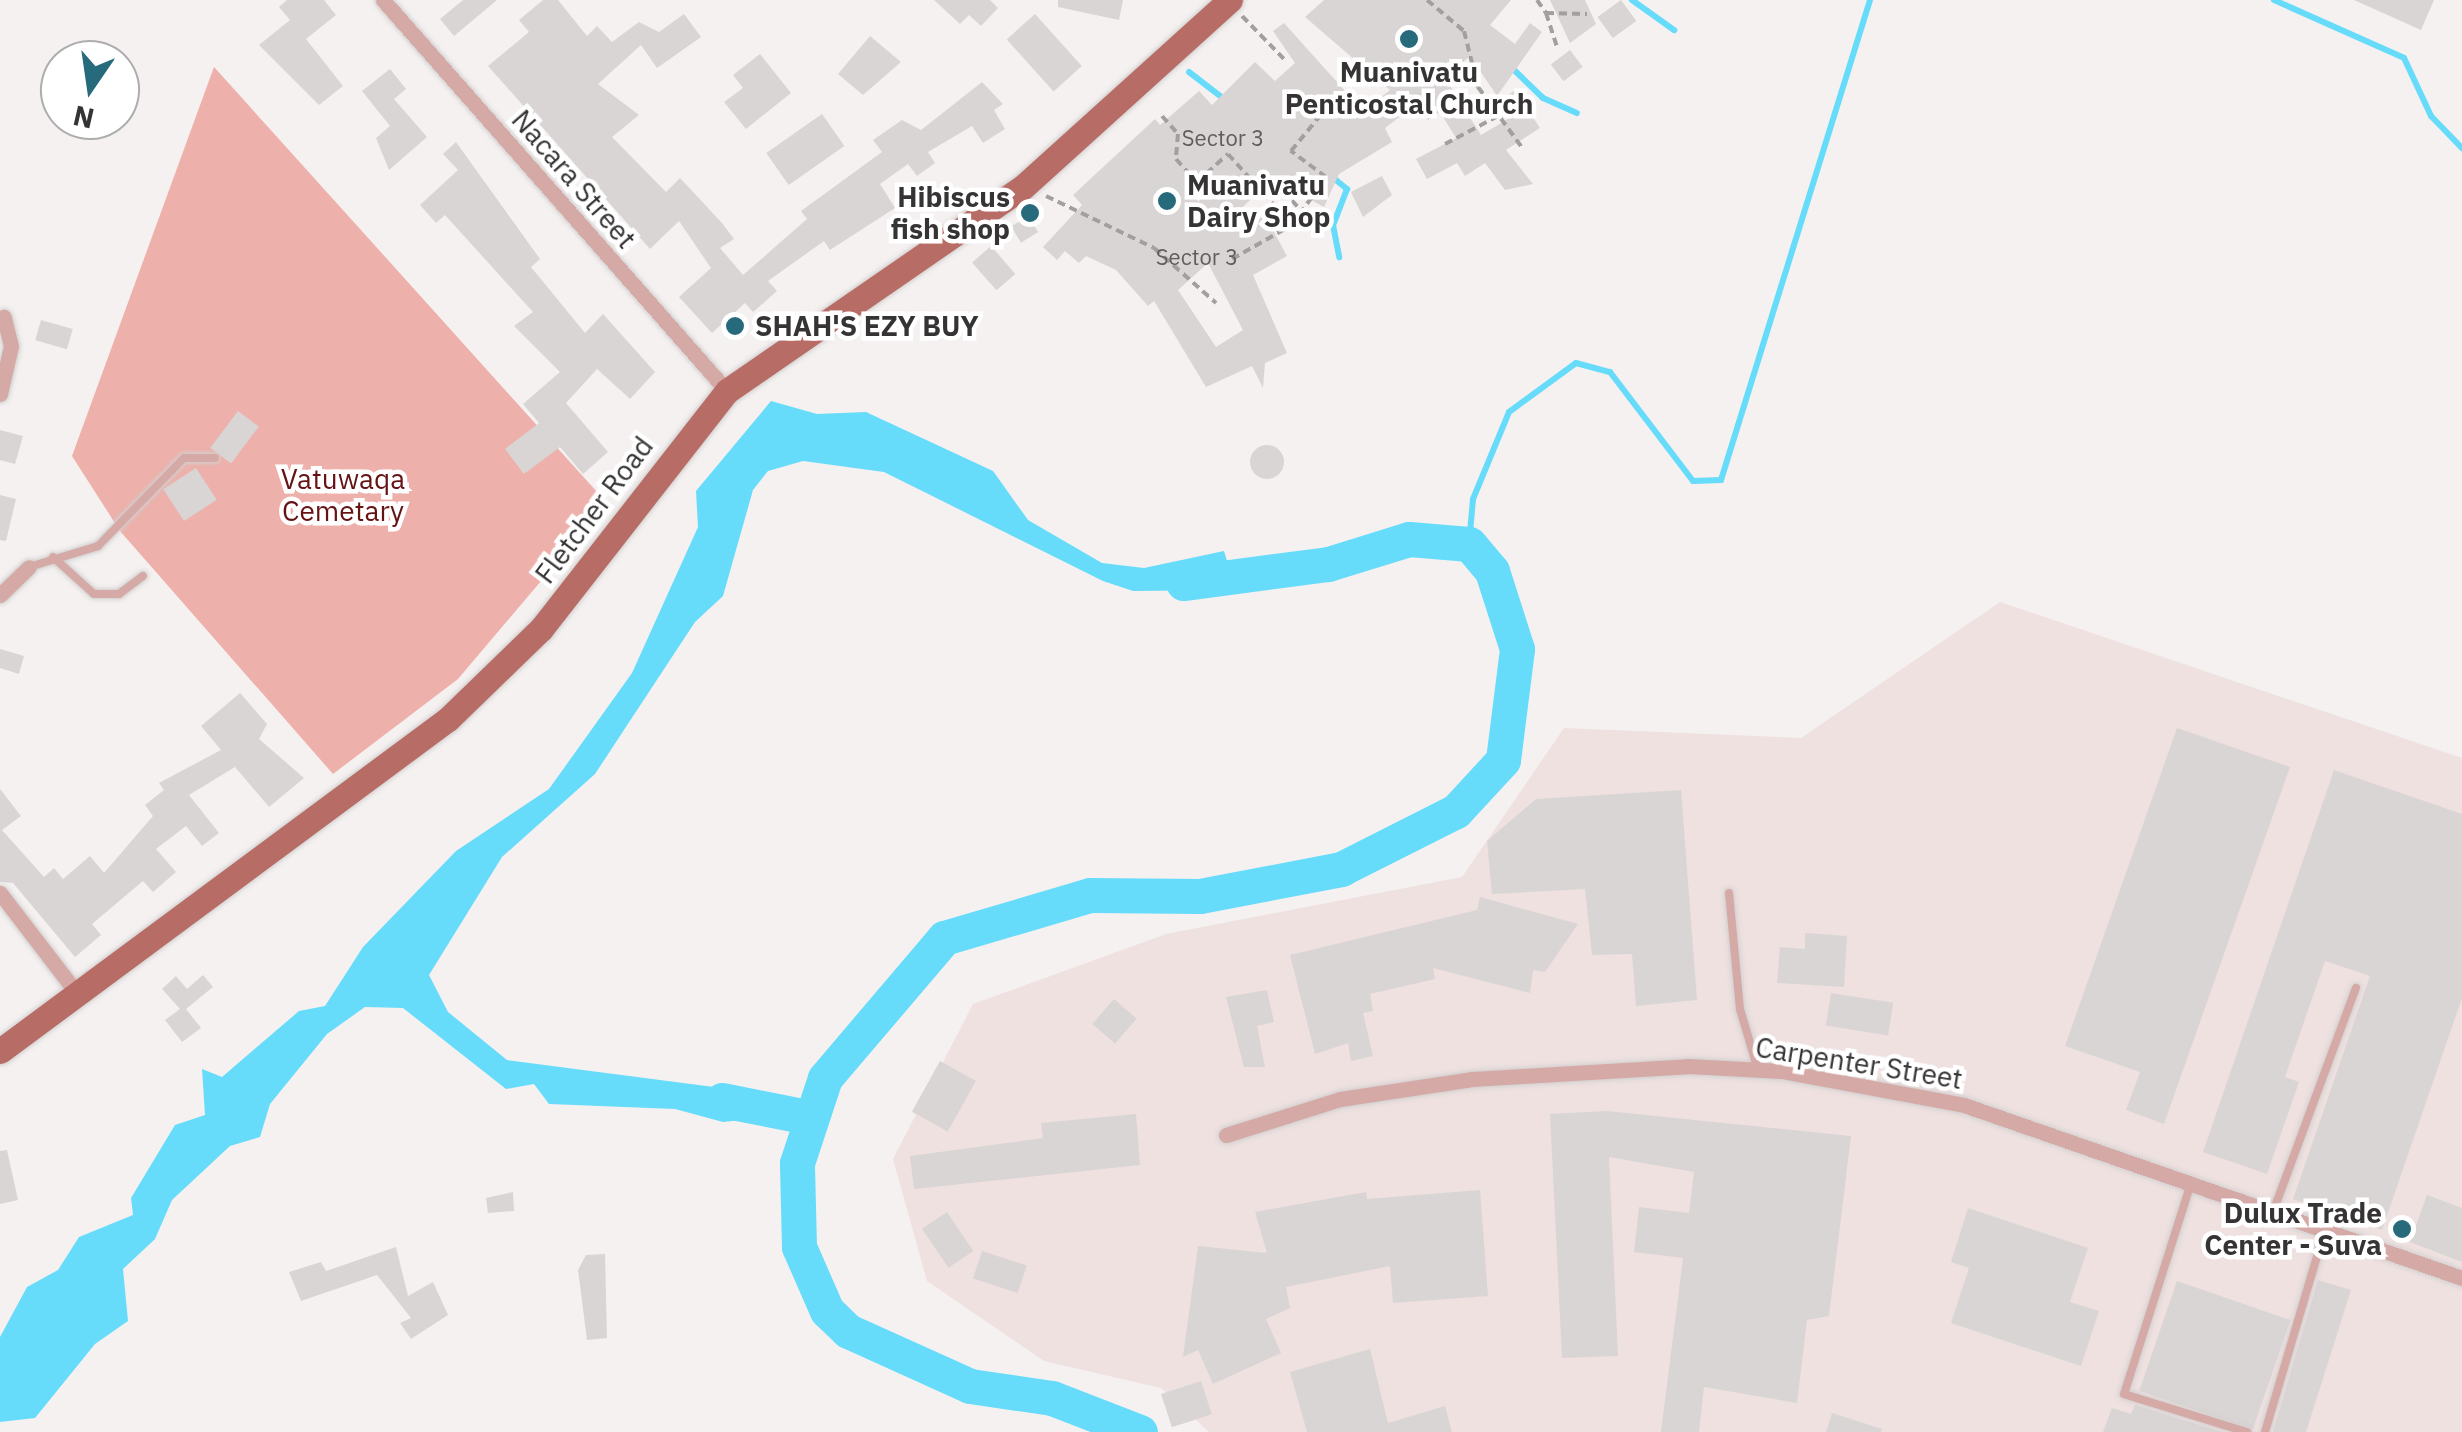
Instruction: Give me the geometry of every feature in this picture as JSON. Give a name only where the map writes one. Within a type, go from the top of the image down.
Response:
[{"type":"main road","name":"Fletcher Road","points":[[9,1045],[374,779],[508,665],[728,391],[1023,187],[1229,1]]},
{"type":"street","name":"Nacara Street","points":[[384,0],[728,391]]},
{"type":"street","points":[[0,394],[11,346],[4,317]]},
{"type":"street","points":[[0,595],[29,567]]},
{"type":"street","points":[[0,893],[79,996]]},
{"type":"street","name":"Carpenter Street","points":[[1226,1135],[1402,1088],[1558,1070],[1758,1070],[1964,1105],[2462,1278]]},
{"type":"lane","points":[[29,567],[120,532],[184,458],[215,458]]},
{"type":"lane","points":[[53,557],[94,594],[119,594],[143,576]]},
{"type":"lane","points":[[1728,893],[1740,1010],[1758,1070]]},
{"type":"lane","points":[[2273,1212],[2356,988]]},
{"type":"lane","points":[[2191,1183],[2124,1394],[2247,1432]]},
{"type":"lane","points":[[2266,1432],[2325,1230]]},
{"type":"path","points":[[1427,0],[1464,31],[1478,87],[1523,148]]},
{"type":"path","points":[[1538,0],[1558,49]]},
{"type":"path","points":[[1229,1],[1284,59]]},
{"type":"path","points":[[1546,13],[1587,14]]},
{"type":"path","points":[[1232,259],[1305,215],[1326,177],[1291,151],[1324,112]]},
{"type":"path","points":[[1162,116],[1178,134],[1176,159],[1210,196]]},
{"type":"path","points":[[1445,144],[1498,116]]},
{"type":"path","points":[[1197,182],[1228,154],[1292,225]]},
{"type":"path","points":[[1023,187],[1154,248],[1216,304]]},
{"type":"path","points":[[1283,191],[1305,215]]},
{"type":"shaded area","points":[[2000,602],[2462,758],[2462,1432],[1209,1432],[1161,1388],[1044,1361],[927,1281],[893,1159],[973,1004],[1166,934],[1462,877],[1564,728],[1801,738]]},
{"type":"green space","name":"Vatuwaqa Cemetary","points":[[214,67],[607,503],[458,679],[333,774],[120,531],[72,456]]},
{"type":"water","points":[[771,401],[817,414],[866,412],[993,471],[1028,520],[1102,563],[1144,568],[1224,551],[1236,590],[1133,591],[1103,581],[884,472],[803,461],[768,471],[753,490],[723,596],[695,622],[595,774],[502,857],[429,975],[448,1012],[507,1060],[768,1094],[768,1117],[723,1122],[675,1109],[549,1104],[534,1084],[506,1089],[403,1008],[365,1007],[327,1034],[270,1104],[260,1137],[230,1146],[172,1200],[155,1239],[123,1269],[128,1321],[95,1344],[35,1418],[0,1422],[0,1337],[27,1287],[58,1270],[79,1237],[133,1215],[131,1198],[175,1125],[205,1115],[202,1069],[222,1077],[299,1011],[325,1006],[363,947],[456,851],[549,789],[632,673],[698,527],[696,491]]},
{"type":"building","points":[[287,0],[324,0],[336,15],[306,39],[343,86],[319,105],[259,45],[290,20],[279,7]]},
{"type":"building","points":[[463,0],[497,0],[454,36],[440,19]]},
{"type":"building","points":[[543,0],[558,0],[587,36],[597,26],[612,42],[639,22],[659,32],[684,14],[701,37],[657,68],[641,45],[598,84],[639,115],[612,137],[666,192],[680,178],[734,239],[720,248],[743,275],[807,219],[801,211],[882,152],[873,140],[902,120],[921,130],[982,82],[1003,104],[994,110],[1005,129],[983,143],[972,126],[928,152],[935,163],[917,176],[908,164],[880,184],[895,208],[830,250],[824,241],[768,281],[777,291],[753,312],[745,303],[712,333],[679,297],[711,268],[679,221],[650,249],[488,66],[529,32],[519,20]]},
{"type":"building","points":[[934,0],[990,0],[998,8],[981,26],[969,15],[960,24]]},
{"type":"building","points":[[1058,0],[1123,0],[1119,20],[1058,7]]},
{"type":"building","points":[[1324,0],[1511,0],[1490,25],[1515,44],[1530,23],[1542,32],[1497,96],[1470,56],[1445,78],[1481,135],[1508,119],[1497,103],[1515,90],[1540,128],[1506,150],[1533,184],[1505,190],[1485,163],[1465,176],[1457,163],[1427,179],[1416,159],[1456,138],[1440,112],[1428,120],[1410,109],[1385,128],[1392,142],[1339,174],[1324,207],[1272,179],[1224,225],[1279,214],[1274,232],[1287,256],[1253,275],[1287,353],[1265,363],[1263,388],[1252,366],[1206,387],[1154,301],[1148,306],[1116,270],[1086,256],[1079,263],[1065,251],[1057,260],[1043,247],[1082,205],[1073,195],[1155,119],[1160,125],[1199,91],[1212,105],[1255,62],[1275,81],[1295,63],[1273,31],[1284,23],[1363,111],[1390,90],[1305,17]],"holes":[[[1208,263],[1243,330],[1216,347],[1178,290]]]},
{"type":"building","points":[[1550,0],[1585,0],[1596,24],[1570,43]]},
{"type":"building","points":[[1621,0],[1636,21],[1613,38],[1598,17]]},
{"type":"building","points":[[2354,0],[2434,0],[2421,30]]},
{"type":"building","points":[[1035,14],[1082,66],[1054,91],[1007,39]]},
{"type":"building","points":[[870,36],[901,62],[863,95],[838,74]]},
{"type":"building","points":[[1570,50],[1583,67],[1563,81],[1551,64]]},
{"type":"building","points":[[760,54],[791,93],[746,129],[724,102],[743,88],[733,75]]},
{"type":"building","points":[[390,69],[406,89],[394,99],[427,137],[389,170],[376,138],[390,126],[362,91]]},
{"type":"building","points":[[822,114],[844,146],[789,185],[766,153]]},
{"type":"building","points":[[456,142],[540,259],[531,267],[585,333],[603,314],[655,372],[630,399],[597,369],[566,403],[608,452],[583,474],[560,447],[524,474],[505,449],[539,423],[523,404],[560,372],[514,326],[533,312],[445,215],[436,223],[420,205],[458,170],[443,154]]},
{"type":"building","points":[[1382,176],[1392,195],[1363,217],[1351,192]]},
{"type":"building","points":[[1028,216],[1038,232],[1021,243],[1011,227]]},
{"type":"building","points":[[991,246],[1015,274],[996,290],[972,262]]},
{"type":"building","points":[[41,320],[73,329],[67,349],[35,340]]},
{"type":"building","points":[[238,411],[259,427],[231,463],[210,448]]},
{"type":"building","points":[[0,430],[23,436],[15,464],[0,460]]},
{"type":"building","points":[[1267,445],[1279,450],[1284,462],[1279,474],[1267,479],[1255,474],[1250,462],[1255,450]]},
{"type":"building","points":[[196,468],[217,500],[184,521],[163,489]]},
{"type":"building","points":[[0,495],[16,499],[6,541],[0,540]]},
{"type":"building","points":[[0,649],[24,656],[19,674],[0,668]]},
{"type":"building","points":[[240,693],[267,724],[259,739],[304,778],[269,807],[235,767],[189,795],[219,833],[202,846],[186,826],[156,849],[176,872],[153,892],[143,881],[92,924],[101,935],[75,957],[13,883],[0,882],[0,789],[21,816],[2,830],[44,877],[54,868],[63,879],[90,856],[104,873],[153,816],[145,805],[164,790],[159,783],[221,750],[201,726]]},
{"type":"building","points":[[2177,728],[2290,767],[2164,1124],[2126,1110],[2140,1072],[2065,1046]]},
{"type":"building","points":[[2334,770],[2462,814],[2462,998],[2382,1230],[2293,1199],[2370,976],[2325,961],[2285,1077],[2299,1082],[2267,1174],[2203,1152]]},
{"type":"building","points":[[1681,790],[1697,1000],[1636,1006],[1632,954],[1592,955],[1585,889],[1492,894],[1487,841],[1536,799]]},
{"type":"building","points":[[1480,897],[1578,924],[1545,972],[1533,970],[1530,993],[1433,968],[1435,979],[1370,994],[1373,1011],[1363,1013],[1373,1056],[1351,1061],[1348,1043],[1315,1054],[1290,955],[1477,910]]},
{"type":"building","points":[[1805,933],[1847,936],[1844,987],[1777,983],[1780,947],[1805,949]]},
{"type":"building","points":[[203,975],[213,987],[186,1009],[201,1028],[182,1042],[165,1020],[180,1009],[162,989],[176,976],[187,989]]},
{"type":"building","points":[[1267,990],[1274,1022],[1257,1026],[1265,1067],[1244,1067],[1226,997]]},
{"type":"building","points":[[1831,993],[1893,1003],[1888,1035],[1826,1026]]},
{"type":"building","points":[[1114,999],[1137,1019],[1115,1044],[1092,1024]]},
{"type":"building","points":[[940,1061],[976,1081],[948,1132],[912,1112]]},
{"type":"building","points":[[1607,1111],[1851,1136],[1829,1316],[1807,1320],[1797,1403],[1704,1387],[1699,1432],[1661,1432],[1683,1258],[1634,1252],[1639,1207],[1689,1213],[1694,1172],[1609,1157],[1618,1356],[1562,1358],[1550,1114]]},
{"type":"building","points":[[1136,1114],[1140,1165],[914,1189],[910,1156],[1043,1138],[1041,1123]]},
{"type":"building","points":[[7,1150],[18,1200],[0,1204],[0,1151]]},
{"type":"building","points":[[1480,1190],[1488,1296],[1393,1303],[1390,1266],[1286,1287],[1290,1308],[1266,1319],[1281,1353],[1213,1384],[1198,1350],[1183,1357],[1198,1246],[1267,1253],[1255,1212],[1366,1192],[1367,1199]]},
{"type":"building","points":[[513,1192],[514,1211],[488,1213],[486,1198]]},
{"type":"building","points":[[2427,1195],[2462,1208],[2462,1262],[2410,1242]]},
{"type":"building","points":[[1968,1208],[2088,1248],[2070,1302],[2099,1311],[2081,1366],[1951,1323],[1969,1268],[1951,1262]]},
{"type":"building","points":[[947,1212],[973,1251],[948,1268],[922,1229]]},
{"type":"building","points":[[396,1247],[408,1296],[433,1282],[448,1315],[411,1339],[400,1323],[411,1318],[377,1275],[301,1301],[289,1272],[321,1262],[326,1271]]},
{"type":"building","points":[[982,1251],[1027,1266],[1018,1293],[973,1279]]},
{"type":"building","points":[[605,1254],[607,1338],[587,1340],[578,1270],[586,1255]]},
{"type":"building","points":[[2318,1280],[2351,1290],[2306,1432],[2273,1432]]},
{"type":"building","points":[[2177,1281],[2290,1320],[2253,1430],[2139,1391]]},
{"type":"building","points":[[1370,1349],[1388,1423],[1445,1406],[1452,1432],[1307,1432],[1290,1372]]},
{"type":"building","points":[[1201,1381],[1212,1414],[1172,1427],[1161,1394]]},
{"type":"building","points":[[2135,1405],[2222,1432],[2103,1432],[2112,1408],[2131,1414]]},
{"type":"building","points":[[1832,1413],[1882,1429],[1881,1432],[1826,1432]]},
{"type":"waterway","points":[[1632,0],[1674,30]]},
{"type":"waterway","points":[[1469,544],[1473,499],[1509,412],[1576,363],[1610,372],[1693,481],[1721,480],[1870,0]]},
{"type":"waterway","points":[[2274,0],[2404,58],[2431,116],[2462,148]]},
{"type":"waterway","points":[[1510,66],[1543,98],[1577,113]]},
{"type":"waterway","points":[[1189,72],[1224,99]]},
{"type":"waterway","points":[[1331,176],[1347,189],[1333,225],[1339,257]]},
{"type":"waterway","points":[[1140,1432],[1052,1398],[970,1386],[848,1331],[827,1311],[799,1247],[797,1163],[825,1078],[944,938],[1090,895],[1200,896],[1341,869],[1456,811],[1503,760],[1517,649],[1492,571],[1469,544],[1409,539],[1328,564],[1183,583]]},
{"type":"waterway","points":[[722,1100],[808,1117]]},
{"type":"place","name":"Muanivatu Penticostal Church","points":[[1409,39]]},
{"type":"place","name":"Muanivatu Dairy Shop","points":[[1167,201]]},
{"type":"place","name":"Hibiscus fish shop","points":[[1030,213]]},
{"type":"place","name":"SHAH'S EZY BUY","points":[[735,326]]},
{"type":"place","name":"Dulux Trade Center - Suva","points":[[2402,1229]]}]
